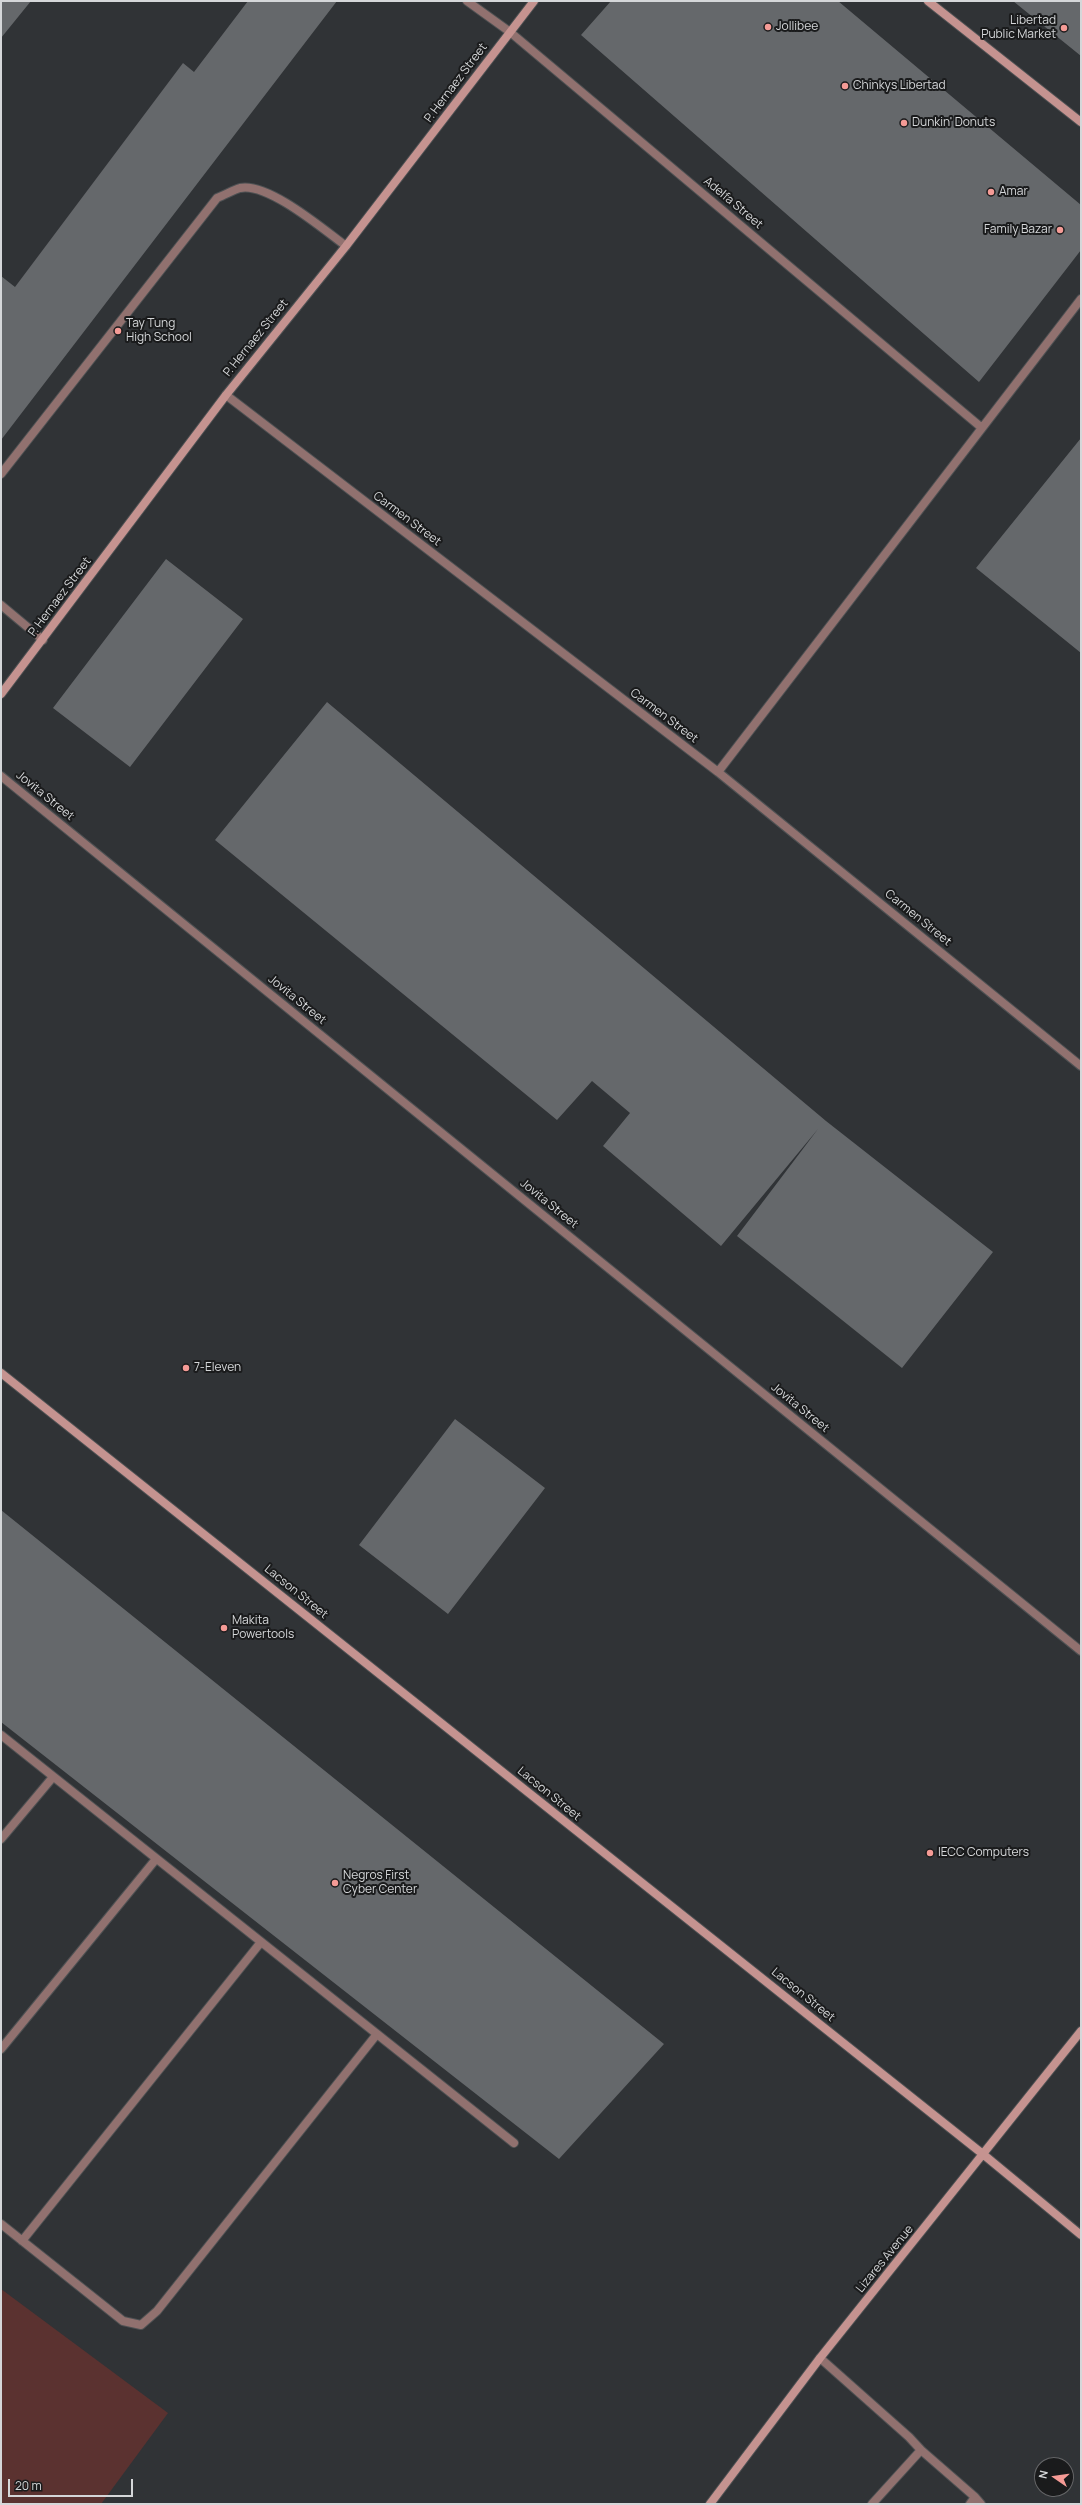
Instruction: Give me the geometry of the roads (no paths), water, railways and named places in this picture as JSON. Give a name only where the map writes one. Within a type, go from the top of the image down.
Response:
[{"type":"main road","name":"P. Hernaez Street","points":[[1,694],[226,395],[346,246],[534,1]]},
{"type":"main road","points":[[928,1],[1081,122]]},
{"type":"main road","name":"Lacson Street","points":[[1,1373],[984,2155],[1081,2235]]},
{"type":"main road","name":"Lizares Avenue","points":[[710,2504],[820,2358],[984,2155],[1081,2031]]},
{"type":"street","name":"Adelfa Street","points":[[467,1],[510,32],[982,428]]},
{"type":"street","points":[[1,474],[217,198],[241,188],[266,192],[307,217],[346,246]]},
{"type":"street","points":[[718,772],[1081,299]]},
{"type":"street","name":"Carmen Street","points":[[226,395],[718,772],[1081,1066]]},
{"type":"street","points":[[1,605],[43,640]]},
{"type":"street","name":"Jovita Street","points":[[1,776],[1081,1650]]},
{"type":"street","points":[[1,1735],[514,2143]]},
{"type":"street","points":[[1,1839],[53,1777]]},
{"type":"street","points":[[1,2049],[156,1859]]},
{"type":"street","points":[[22,2241],[261,1942]]},
{"type":"street","points":[[1,2224],[123,2321],[140,2325],[156,2311],[376,2034]]},
{"type":"street","points":[[820,2358],[909,2437],[920,2450],[972,2501],[981,2504]]},
{"type":"street","points":[[872,2504],[920,2450]]},
{"type":"place","name":"Jollibee","points":[[768,27]]},
{"type":"place","name":"Libertad Public Market","points":[[1064,28]]},
{"type":"place","name":"Chinkys Libertad","points":[[845,86]]},
{"type":"place","name":"Dunkin' Donuts","points":[[904,123]]},
{"type":"place","name":"Amar","points":[[991,192]]},
{"type":"place","name":"Family Bazar","points":[[1060,230]]},
{"type":"place","name":"Tay Tung High School","points":[[118,331]]},
{"type":"place","name":"7-Eleven","points":[[186,1368]]},
{"type":"place","name":"Makita Powertools","points":[[224,1628]]},
{"type":"place","name":"IECC Computers","points":[[930,1853]]},
{"type":"place","name":"Negros First Cyber Center","points":[[335,1883]]}]
